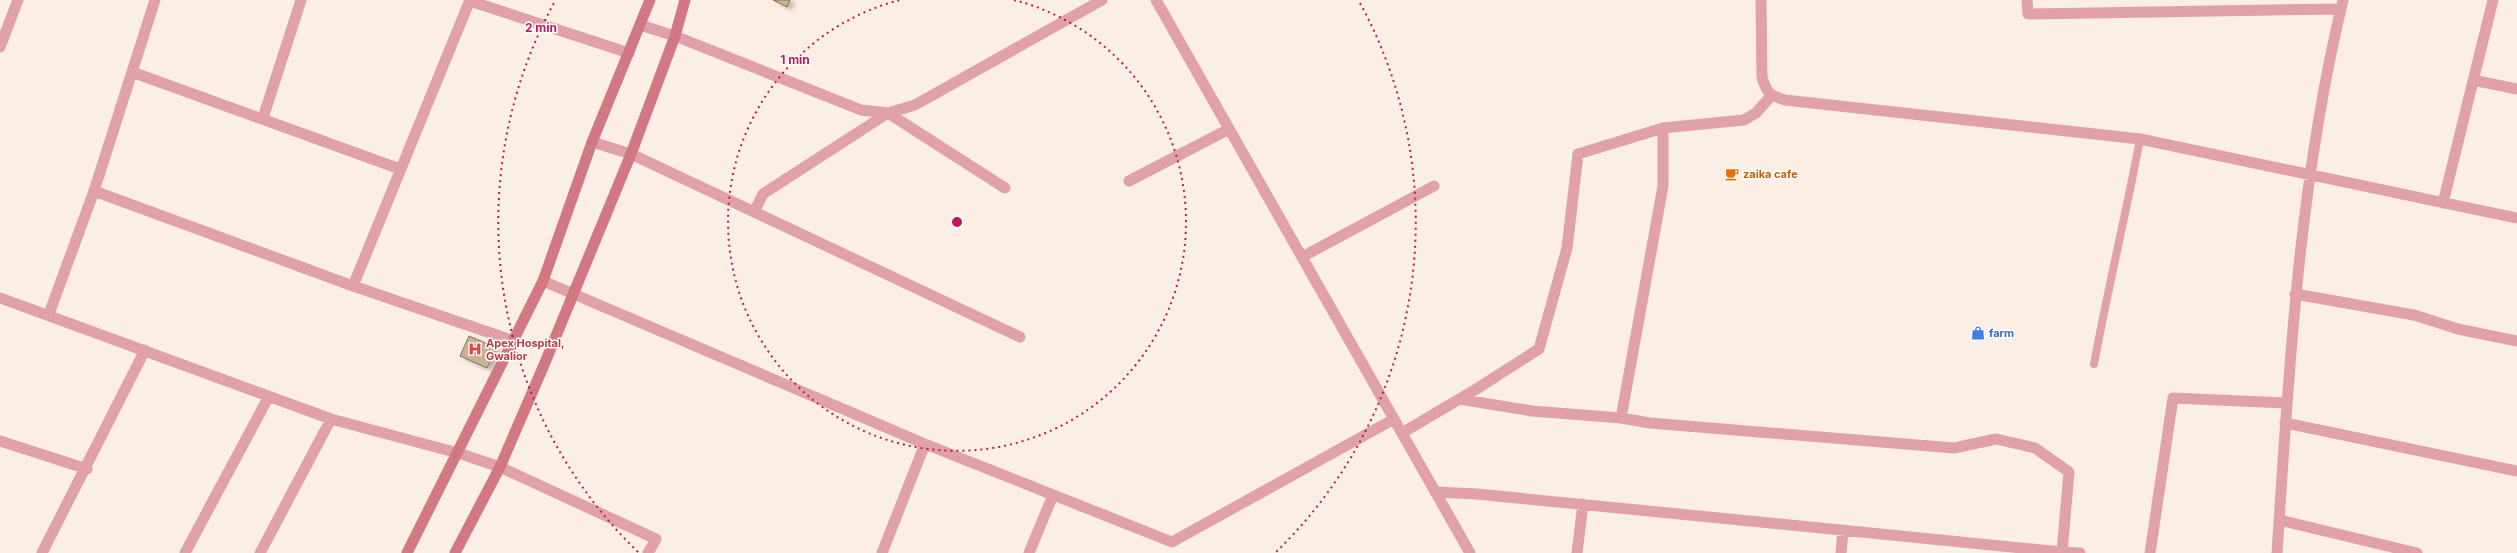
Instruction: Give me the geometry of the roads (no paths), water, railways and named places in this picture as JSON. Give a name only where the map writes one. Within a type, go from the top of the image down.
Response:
[{"type":"main road","points":[[407,553],[543,281],[592,142],[650,0]]},
{"type":"main road","points":[[454,553],[500,467],[573,294],[631,154],[675,36],[685,0]]},
{"type":"street","points":[[0,47],[18,0]]},
{"type":"street","points":[[49,314],[94,191],[155,0]]},
{"type":"street","points":[[263,118],[301,0]]},
{"type":"street","points":[[754,212],[763,194],[888,113],[915,105],[1102,0]]},
{"type":"street","points":[[1156,0],[1470,553]]},
{"type":"street","points":[[1760,0],[1762,77],[1765,88],[1771,96],[1785,100],[2140,139],[2517,218]]},
{"type":"street","points":[[2028,0],[2028,14],[2342,5],[2327,72],[2309,174],[2295,294],[2286,403],[2277,553]]},
{"type":"street","points":[[2443,203],[2493,0]]},
{"type":"street","points":[[353,286],[470,1],[629,53]]},
{"type":"street","points":[[640,25],[675,36],[861,110],[888,113],[1005,188]]},
{"type":"street","points":[[132,72],[263,118],[400,169]]},
{"type":"street","points":[[2473,80],[2517,89]]},
{"type":"street","points":[[1402,433],[1539,349],[1567,248],[1578,154],[1664,128],[1744,120],[1756,113],[1771,96]]},
{"type":"street","points":[[1621,418],[1663,186],[1664,128]]},
{"type":"street","points":[[1129,181],[1229,129]]},
{"type":"street","points":[[592,142],[631,154],[1020,337]]},
{"type":"street","points":[[1302,257],[1434,186]]},
{"type":"street","points":[[94,191],[353,286],[514,341]]},
{"type":"street","points":[[543,281],[925,444],[1172,542],[1394,419]]},
{"type":"street","points":[[2295,294],[2414,315],[2458,329],[2517,341]]},
{"type":"street","points":[[0,298],[49,314],[331,419],[458,453],[500,467],[656,539],[648,553]]},
{"type":"street","points":[[42,553],[86,469],[145,350]]},
{"type":"street","points":[[185,553],[268,396]]},
{"type":"street","points":[[2150,553],[2173,398],[2286,403]]},
{"type":"street","points":[[1459,399],[1532,411],[1621,418],[1650,423],[1954,448],[1996,439],[2035,448],[2070,472],[2062,552]]},
{"type":"street","points":[[260,553],[331,419]]},
{"type":"street","points":[[2285,423],[2517,471]]},
{"type":"street","points":[[0,441],[86,469]]},
{"type":"street","points":[[882,553],[925,444]]},
{"type":"street","points":[[1436,492],[1583,504],[2080,553]]},
{"type":"street","points":[[1029,553],[1053,495]]},
{"type":"street","points":[[1577,553],[1583,504]]},
{"type":"street","points":[[2279,520],[2417,553]]},
{"type":"street","points":[[1842,553],[1843,530]]},
{"type":"lane","points":[[2094,364],[2108,285],[2124,223],[2140,139]]},
{"type":"place","name":"zaika cafe","points":[[1732,174]]},
{"type":"place","name":"farm","points":[[1978,333]]},
{"type":"place","name":"Apex Hospital, Gwalior","points":[[475,349]]}]
